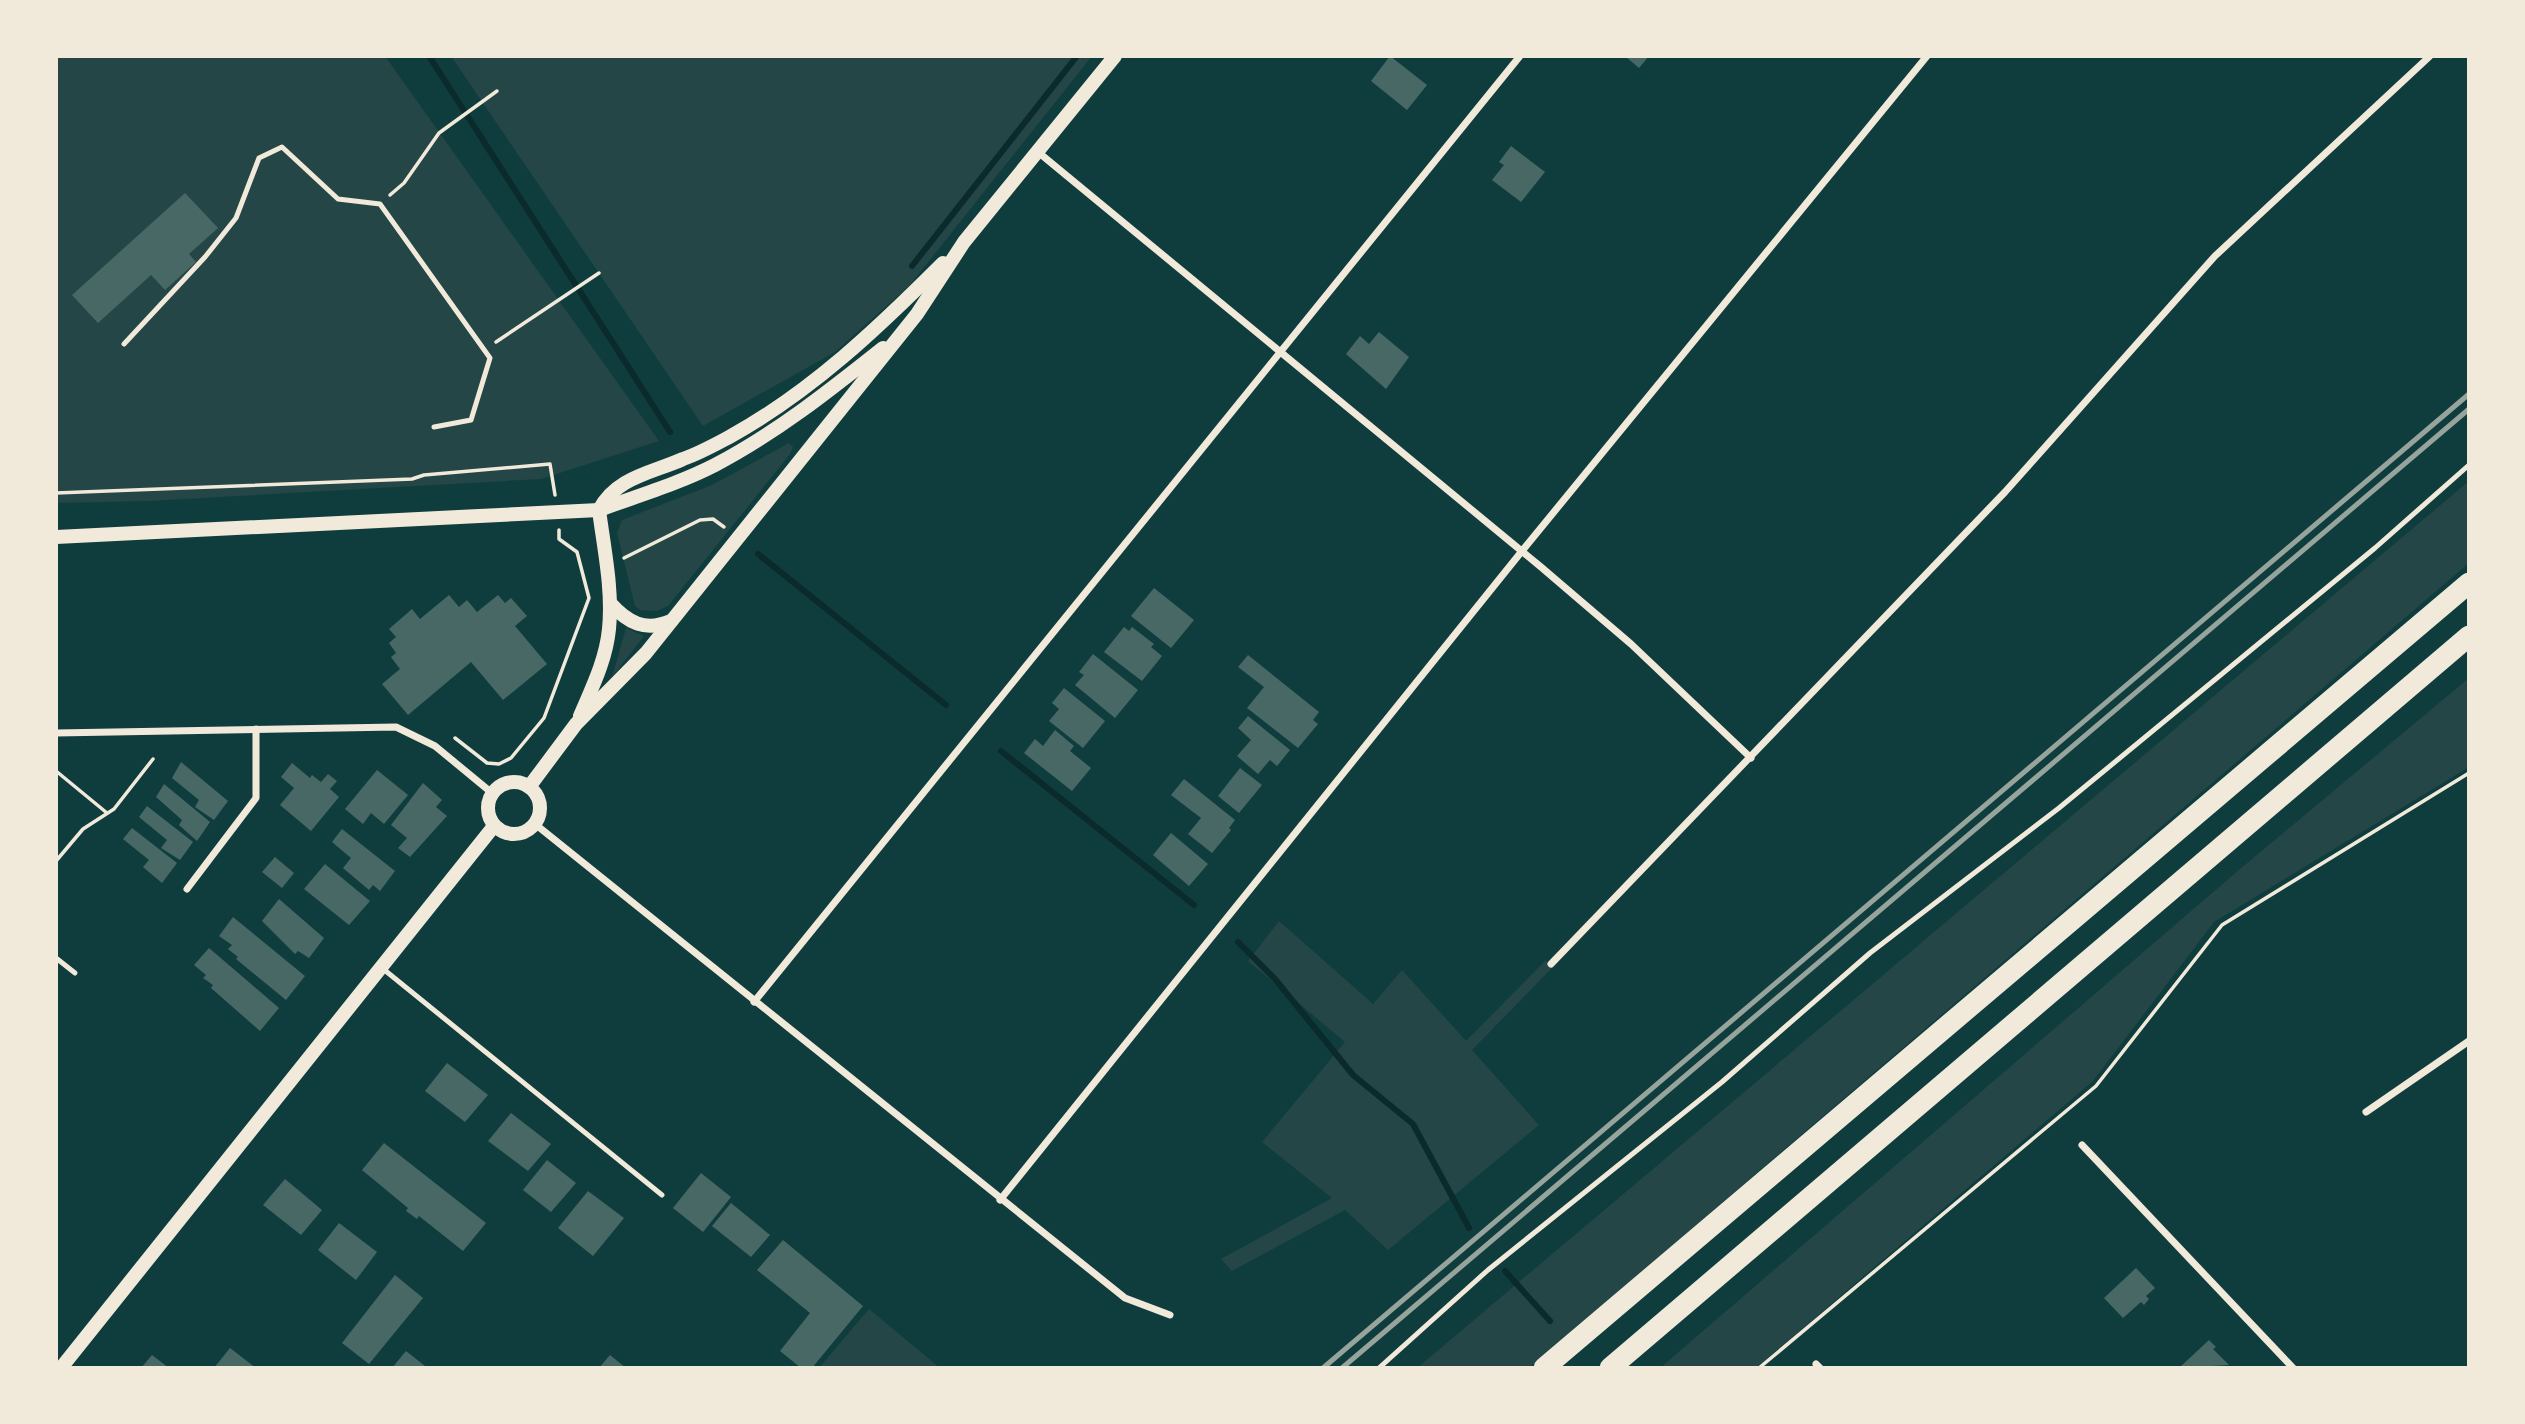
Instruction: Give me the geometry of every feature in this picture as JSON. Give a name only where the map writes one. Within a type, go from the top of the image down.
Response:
[{"type":"highway","points":[[1544,1368],[2469,583]]},
{"type":"highway","points":[[1610,1368],[2469,636]]},
{"type":"main road","points":[[529,787],[576,724],[626,676],[739,538],[902,332],[964,242],[1115,56]]},
{"type":"main road","points":[[576,724],[602,661],[609,630],[610,603],[599,510],[611,492],[623,483],[685,458],[732,435],[817,379],[860,345],[964,242]]},
{"type":"main road","points":[[56,537],[599,510],[712,467],[790,419],[902,332]]},
{"type":"main road","points":[[610,603],[629,620],[648,628],[672,620]]},
{"type":"main road","points":[[505,783],[521,783],[529,787],[539,800],[540,808],[535,824],[515,834],[494,826],[487,810],[492,793],[505,783]]},
{"type":"main road","points":[[61,1368],[494,826]]},
{"type":"street","points":[[754,1002],[1520,56]]},
{"type":"street","points":[[1000,1200],[1522,551],[1927,56]]},
{"type":"street","points":[[1551,964],[2005,492],[2215,256],[2430,56]]},
{"type":"street","points":[[1038,152],[1522,551],[1631,644],[1751,758]]},
{"type":"street","points":[[56,733],[396,727],[435,746],[492,793]]},
{"type":"street","points":[[187,889],[256,798],[256,729]]},
{"type":"street","points":[[535,824],[1125,1298],[1170,1315]]},
{"type":"street","points":[[2367,1112],[2469,1041]]},
{"type":"street","points":[[2082,1145],[2293,1368]]},
{"type":"lane","points":[[124,344],[205,257],[236,218],[259,158],[282,146],[338,200],[380,204],[490,358],[471,420],[434,427]]},
{"type":"lane","points":[[1379,1368],[1488,1270],[1722,1082],[1870,953],[2059,808],[2375,548],[2469,465]]},
{"type":"lane","points":[[56,958],[75,973]]},
{"type":"lane","points":[[380,966],[662,1195]]},
{"type":"path","points":[[380,204],[404,183],[439,134],[497,91]]},
{"type":"path","points":[[484,350],[599,274]]},
{"type":"path","points":[[56,493],[412,479],[424,475],[550,464],[558,513],[559,539],[576,552],[589,598],[544,718],[511,758],[499,764],[487,763],[455,738]]},
{"type":"path","points":[[607,570],[622,559],[699,520],[713,519],[739,538]]},
{"type":"path","points":[[56,861],[83,829],[114,809],[153,759]]},
{"type":"path","points":[[56,771],[107,813]]},
{"type":"path","points":[[1759,1368],[2096,1086],[2222,925],[2469,773]]},
{"type":"shaded area","points":[[56,56],[385,56],[659,441],[541,479],[149,501],[56,503]]},
{"type":"shaded area","points":[[451,56],[1092,56],[910,285],[835,352],[703,426]]},
{"type":"shaded area","points":[[789,443],[793,447],[790,454],[668,606],[657,611],[640,610],[635,606],[617,533],[622,520],[712,485]]},
{"type":"shaded area","points":[[2469,481],[2469,563],[1529,1368],[1417,1368]]},
{"type":"shaded area","points":[[626,628],[644,636],[612,677]]},
{"type":"shaded area","points":[[2469,678],[2469,767],[2214,922],[2093,1081],[1756,1368],[1660,1368],[2233,875]]},
{"type":"shaded area","points":[[1279,921],[1373,1004],[1402,970],[1466,1041],[1546,960],[1551,969],[1472,1050],[1539,1125],[1388,1250],[1345,1210],[1232,1271],[1221,1259],[1332,1198],[1262,1142],[1345,1042],[1248,961]]},
{"type":"shaded area","points":[[869,1309],[940,1368],[819,1368]]},
{"type":"building","points":[[1390,56],[1427,85],[1407,110],[1371,81]]},
{"type":"building","points":[[1625,56],[1649,56],[1639,68]]},
{"type":"building","points":[[1511,146],[1545,172],[1521,202],[1492,180],[1504,165],[1499,162]]},
{"type":"building","points":[[185,193],[218,228],[189,254],[196,262],[165,290],[151,275],[98,323],[72,295]]},
{"type":"building","points":[[1379,332],[1409,357],[1386,389],[1346,354],[1360,336],[1369,344]]},
{"type":"building","points":[[1154,588],[1194,620],[1171,648],[1131,616]]},
{"type":"building","points":[[449,595],[459,607],[467,600],[477,612],[498,595],[505,603],[511,598],[527,616],[515,626],[547,664],[503,700],[471,662],[408,715],[382,684],[400,669],[391,657],[396,653],[389,643],[396,637],[389,629],[412,609],[420,619]]},
{"type":"building","points":[[1124,627],[1129,631],[1132,627],[1154,644],[1151,647],[1162,656],[1142,681],[1104,652]]},
{"type":"building","points":[[1093,654],[1138,690],[1115,718],[1075,685],[1084,675],[1079,672]]},
{"type":"building","points":[[1248,655],[1319,712],[1313,720],[1318,724],[1298,748],[1247,708],[1264,687],[1238,667]]},
{"type":"building","points":[[1064,688],[1105,721],[1083,748],[1049,721],[1059,709],[1052,703]]},
{"type":"building","points":[[1248,716],[1290,750],[1277,766],[1270,760],[1258,774],[1237,756],[1251,740],[1238,728]]},
{"type":"building","points":[[1055,730],[1074,746],[1070,751],[1091,768],[1072,791],[1024,753],[1035,739],[1043,746]]},
{"type":"building","points":[[181,762],[228,801],[214,820],[195,807],[199,800],[172,778]]},
{"type":"building","points":[[292,763],[310,778],[312,775],[321,782],[328,774],[337,781],[330,789],[339,797],[311,831],[280,805],[294,788],[281,777]]},
{"type":"building","points":[[1240,768],[1262,785],[1239,813],[1218,796]]},
{"type":"building","points":[[377,770],[408,795],[384,824],[371,813],[363,824],[345,809]]},
{"type":"building","points":[[1184,779],[1235,820],[1229,828],[1231,830],[1212,853],[1188,834],[1201,818],[1171,795]]},
{"type":"building","points":[[423,783],[442,800],[436,807],[447,816],[410,857],[398,848],[407,838],[391,825]]},
{"type":"building","points":[[164,784],[210,822],[197,841],[179,825],[182,820],[156,797]]},
{"type":"building","points":[[147,806],[193,842],[180,860],[161,848],[167,840],[139,817]]},
{"type":"building","points":[[132,828],[177,863],[162,883],[143,867],[149,860],[123,839]]},
{"type":"building","points":[[342,829],[395,871],[380,891],[373,885],[369,890],[343,868],[351,858],[332,842]]},
{"type":"building","points":[[1171,833],[1208,864],[1189,886],[1153,855]]},
{"type":"building","points":[[275,857],[294,873],[282,888],[262,872]]},
{"type":"building","points":[[325,864],[370,901],[349,925],[304,889]]},
{"type":"building","points":[[279,899],[324,938],[309,958],[298,951],[295,954],[262,921]]},
{"type":"building","points":[[233,917],[305,976],[286,1000],[236,959],[238,957],[228,949],[232,945],[219,936]]},
{"type":"building","points":[[209,948],[279,1008],[260,1031],[211,988],[213,985],[203,978],[206,975],[194,965]]},
{"type":"building","points":[[447,1063],[488,1095],[465,1122],[425,1091]]},
{"type":"building","points":[[511,1113],[551,1144],[528,1171],[488,1141]]},
{"type":"building","points":[[384,1143],[486,1223],[463,1251],[419,1216],[417,1219],[406,1211],[408,1208],[362,1170]]},
{"type":"building","points":[[547,1160],[576,1183],[551,1212],[523,1190]]},
{"type":"building","points":[[701,1173],[731,1197],[703,1232],[673,1208]]},
{"type":"building","points":[[285,1179],[322,1210],[301,1235],[263,1205]]},
{"type":"building","points":[[588,1191],[624,1218],[593,1256],[558,1228]]},
{"type":"building","points":[[731,1203],[770,1235],[751,1257],[712,1226]]},
{"type":"building","points":[[339,1223],[377,1252],[356,1280],[318,1250]]},
{"type":"building","points":[[783,1240],[863,1306],[812,1368],[801,1368],[780,1351],[810,1313],[757,1270]]},
{"type":"building","points":[[2136,1268],[2155,1288],[2146,1296],[2149,1299],[2144,1305],[2141,1302],[2123,1318],[2104,1298]]},
{"type":"building","points":[[395,1275],[423,1298],[369,1364],[342,1343]]},
{"type":"building","points":[[2209,1340],[2216,1347],[2213,1349],[2229,1365],[2179,1368]]},
{"type":"building","points":[[230,1348],[256,1368],[214,1368]]},
{"type":"building","points":[[406,1351],[425,1366],[424,1368],[392,1368]]},
{"type":"building","points":[[152,1355],[169,1368],[141,1368]]},
{"type":"building","points":[[610,1355],[626,1368],[599,1368]]},
{"type":"waterway","points":[[429,56],[670,432]]},
{"type":"waterway","points":[[912,266],[1077,56]]},
{"type":"waterway","points":[[758,554],[946,705]]},
{"type":"waterway","points":[[1001,751],[1194,905]]},
{"type":"waterway","points":[[1238,942],[1275,979],[1353,1075],[1413,1124],[1469,1228]]},
{"type":"waterway","points":[[1505,1271],[1550,1321]]},
{"type":"railway","points":[[1323,1368],[2469,394]]},
{"type":"railway","points":[[1342,1368],[2469,409]]}]
